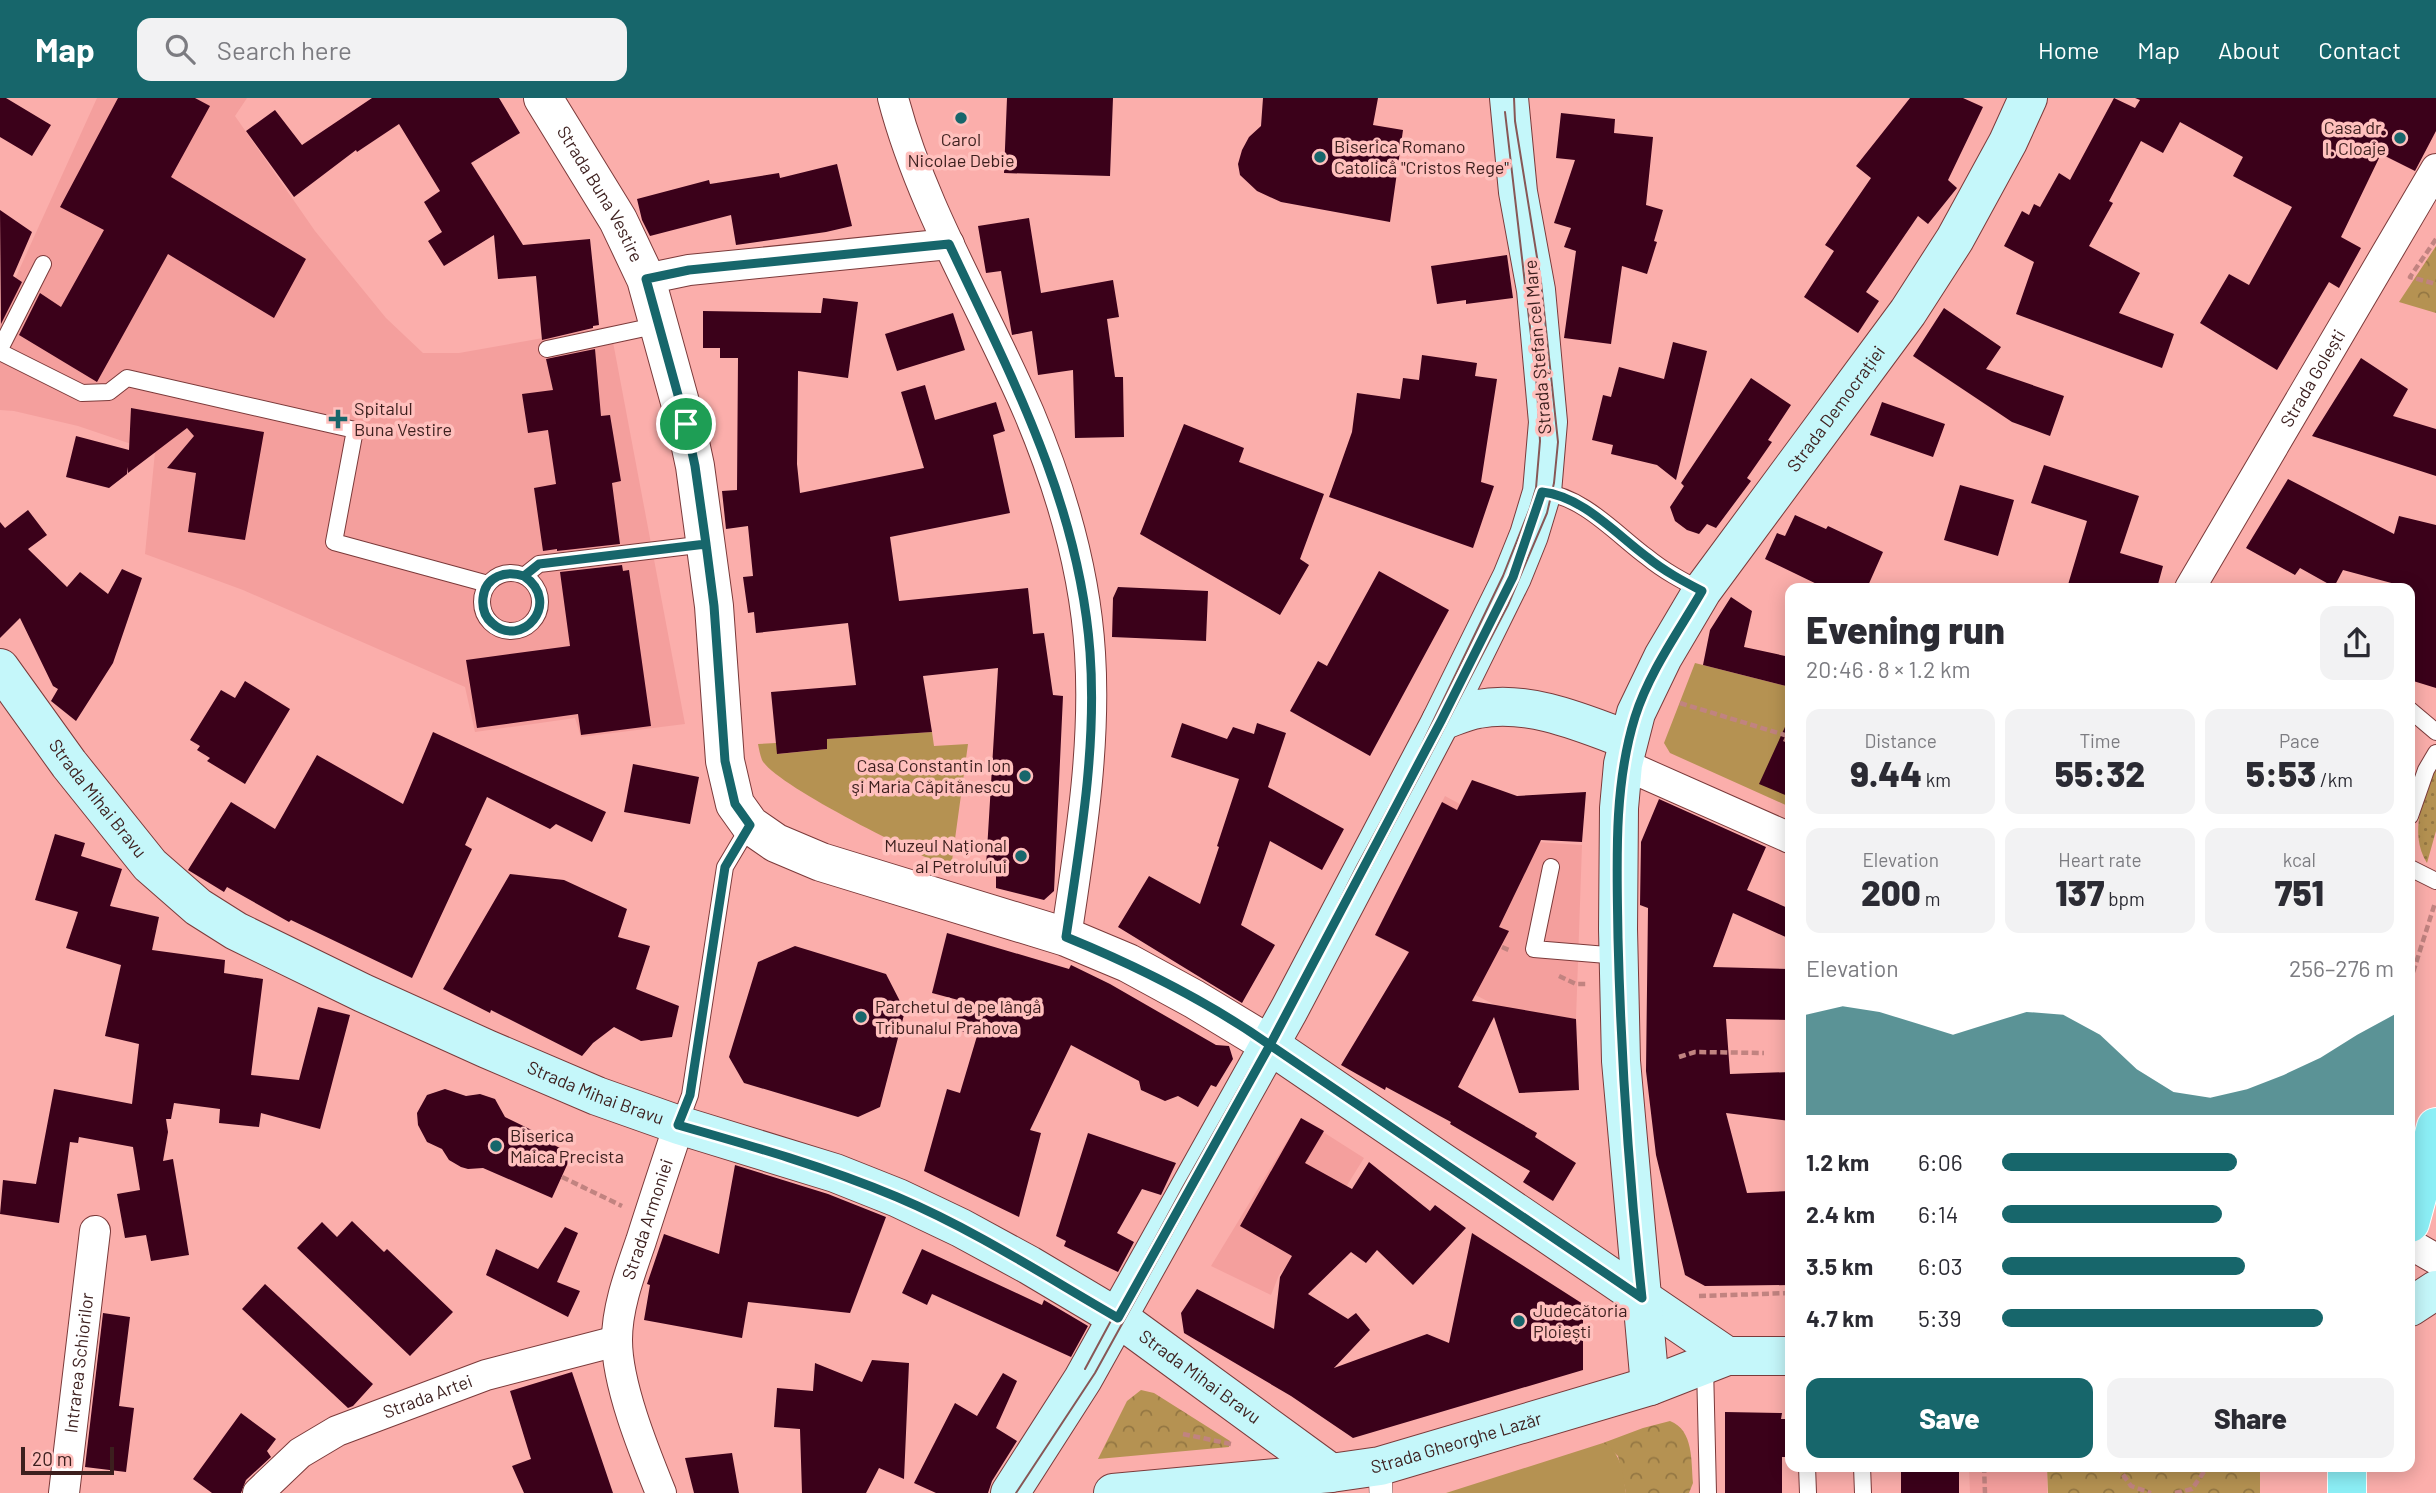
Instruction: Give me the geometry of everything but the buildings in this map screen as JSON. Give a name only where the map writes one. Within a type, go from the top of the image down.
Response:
[{"type":"main road","name":"Strada Ștefan cel Mare","points":[[1010,1493],[1083,1380],[1270,1045],[1441,721],[1513,577],[1542,492],[1548,422],[1536,290],[1518,192],[1509,98]]},
{"type":"main road","name":"Strada Democrației","points":[[1629,739],[1663,657],[1702,591],[1908,312],[1955,239],[2008,142],[2028,98]]},
{"type":"main road","name":"Strada Mihai Bravu","points":[[0,668],[69,764],[150,865],[198,907],[236,931],[363,993],[597,1096],[678,1125],[835,1173],[898,1198],[961,1228],[1118,1318],[1331,1473]]},
{"type":"main road","points":[[1441,721],[1479,709],[1515,707],[1554,714],[1629,739],[1617,852],[1619,956],[1626,1133],[1650,1387]]},
{"type":"main road","points":[[1270,1045],[1642,1298],[1716,1360]]},
{"type":"main road","points":[[2415,1205],[2436,1128]]},
{"type":"main road","points":[[2415,1304],[2436,1290]]},
{"type":"main road","name":"Strada Gheorghe Lazăr","points":[[1113,1493],[1331,1473],[1381,1479],[1650,1387],[1716,1360],[1785,1356]]},
{"type":"main road","points":[[2347,1472],[2347,1493]]},
{"type":"street","name":"Strada Buna Vestire","points":[[543,98],[618,220],[646,279],[691,445],[714,606],[725,761],[735,804],[750,825]]},
{"type":"street","points":[[893,98],[902,133],[949,244],[1029,412],[1050,467],[1083,591],[1090,654],[1090,739],[1082,827],[1066,937]]},
{"type":"street","name":"Strada Golești","points":[[2193,583],[2436,169]]},
{"type":"street","points":[[646,279],[689,270],[949,244]]},
{"type":"street","points":[[1629,739],[1785,835]]},
{"type":"street","points":[[750,825],[776,843],[821,862],[1066,937],[1128,963],[1270,1045]]},
{"type":"street","name":"Strada Armoniei","points":[[662,1493],[634,1420],[624,1386],[617,1341],[622,1305],[678,1125]]},
{"type":"street","name":"Intrarea Schiorilor","points":[[64,1493],[95,1231]]},
{"type":"street","points":[[2415,1247],[2436,1259]]},
{"type":"street","name":"Strada Artei","points":[[258,1493],[300,1453],[337,1431],[486,1375],[617,1341]]},
{"type":"lane","points":[[43,264],[0,351],[82,393],[108,393],[127,378],[355,430],[334,542],[488,584]]},
{"type":"lane","points":[[547,349],[659,325]]},
{"type":"lane","points":[[1542,492],[1552,493],[1584,509],[1649,559],[1702,591]]},
{"type":"lane","points":[[524,576],[539,564],[706,544]]},
{"type":"lane","points":[[505,573],[524,576],[537,588],[540,607],[531,623],[514,631],[496,627],[488,620],[482,602],[488,584],[505,573]]},
{"type":"lane","points":[[2415,714],[2436,732]]},
{"type":"lane","points":[[2415,802],[2426,770],[2436,753]]},
{"type":"lane","name":"Strada Armoniei","points":[[678,1125],[690,1095],[725,867],[750,825]]},
{"type":"lane","points":[[2415,866],[2436,881]]},
{"type":"lane","points":[[1551,867],[1534,949],[1619,956]]},
{"type":"lane","points":[[1708,1493],[1716,1360]]},
{"type":"lane","points":[[1807,1472],[1808,1493]]},
{"type":"lane","points":[[1862,1472],[1863,1493]]},
{"type":"path","points":[[2436,239],[2410,277],[2436,284]]},
{"type":"path","points":[[1680,703],[1785,735]]},
{"type":"path","points":[[2415,966],[2436,900]]},
{"type":"path","points":[[1679,1057],[1695,1052],[1765,1053]]},
{"type":"path","points":[[562,1177],[648,1218]]},
{"type":"path","points":[[1696,1296],[1785,1293]]},
{"type":"path","points":[[1984,1472],[1985,1493]]},
{"type":"path","points":[[2122,1472],[2132,1486],[2151,1493]]},
{"type":"path","points":[[2175,1493],[2192,1489],[2204,1472]]},
{"type":"shaded area","name":"Spitalul Buna Vestire","points":[[97,98],[247,98],[235,116],[315,231],[386,318],[423,353],[459,353],[610,326],[685,724],[581,737],[575,718],[475,732],[465,687],[243,590],[145,554],[155,452],[78,426],[0,410],[0,312]]},
{"type":"shaded area","points":[[1445,796],[1506,829],[1538,842],[1582,845],[1576,1019],[1497,1006],[1405,959],[1408,952],[1375,935]]},
{"type":"shaded area","points":[[1301,1118],[1364,1158],[1333,1208],[1279,1275],[1271,1295],[1211,1266]]},
{"type":"shaded area","points":[[1969,1472],[2047,1472],[2047,1493],[1970,1493]]},
{"type":"green space","points":[[2436,246],[2436,313],[2399,302]]},
{"type":"green space","points":[[1695,663],[1785,686],[1785,805],[1670,753],[1664,743]]},
{"type":"green space","points":[[932,732],[934,746],[968,744],[951,868],[881,835],[793,786],[762,760],[758,744],[776,743],[778,754],[827,749],[827,739]]},
{"type":"green space","points":[[2436,764],[2436,831],[2427,863],[2421,851],[2418,826],[2423,801]]},
{"type":"green space","points":[[1141,1390],[1154,1393],[1230,1441],[1229,1447],[1098,1459],[1127,1401]]},
{"type":"green space","points":[[1670,1421],[1678,1425],[1690,1448],[1693,1483],[1689,1493],[1626,1493],[1618,1456],[1603,1443]]},
{"type":"green space","points":[[1603,1443],[1618,1458],[1626,1493],[1446,1493]]},
{"type":"green space","points":[[2047,1472],[2260,1472],[2260,1493],[2048,1493]]},
{"type":"tram line","points":[[1016,1493],[1095,1373],[1262,1070],[1508,605],[1547,513],[1554,483],[1558,442],[1541,282],[1515,121],[1514,98]]},
{"type":"tram line","points":[[1325,930],[1414,761],[1503,576],[1536,488],[1540,441],[1537,387],[1505,112]]},
{"type":"tram line","points":[[1085,1369],[1254,1062]]},
{"type":"place","name":"Carol Nicolae Debie","points":[[961,118]]},
{"type":"place","name":"Casa dr. I. Cloaje","points":[[2400,138]]},
{"type":"place","name":"Biserica Romano Catolică \"Cristos Rege\"","points":[[1320,157]]},
{"type":"place","name":"Spitalul Buna Vestire","points":[[338,419]]},
{"type":"place","name":"Casa Constantin Ion şi Maria Căpitănescu","points":[[1025,776]]},
{"type":"place","name":"Muzeul Național al Petrolului","points":[[1021,856]]},
{"type":"place","name":"Parchetul de pe lângă Tribunalul Prahova","points":[[861,1017]]},
{"type":"place","name":"Biserica Maica Precista","points":[[496,1146]]},
{"type":"place","name":"Judecătoria Ploiești","points":[[1519,1321]]},
{"type":"route","points":[[686,424],[646,279],[689,270],[949,244],[1029,412],[1050,467],[1083,591],[1090,654],[1090,739],[1082,827],[1066,937],[1128,963],[1270,1045],[1441,721],[1513,577],[1542,492],[1552,493],[1584,509],[1649,559],[1702,591],[1663,657],[1636,713],[1623,764],[1619,808],[1617,852],[1621,1060],[1642,1298],[1270,1045],[1118,1318],[1029,1265],[898,1198],[835,1173],[678,1125],[690,1095],[725,867],[750,825],[735,804],[725,761],[714,606],[706,544],[653,550],[539,564],[524,576],[532,581],[540,597],[537,616],[531,623],[514,631],[496,627],[488,620],[482,602],[488,584],[495,577],[505,573],[524,576],[539,564],[706,544],[686,424]]}]
